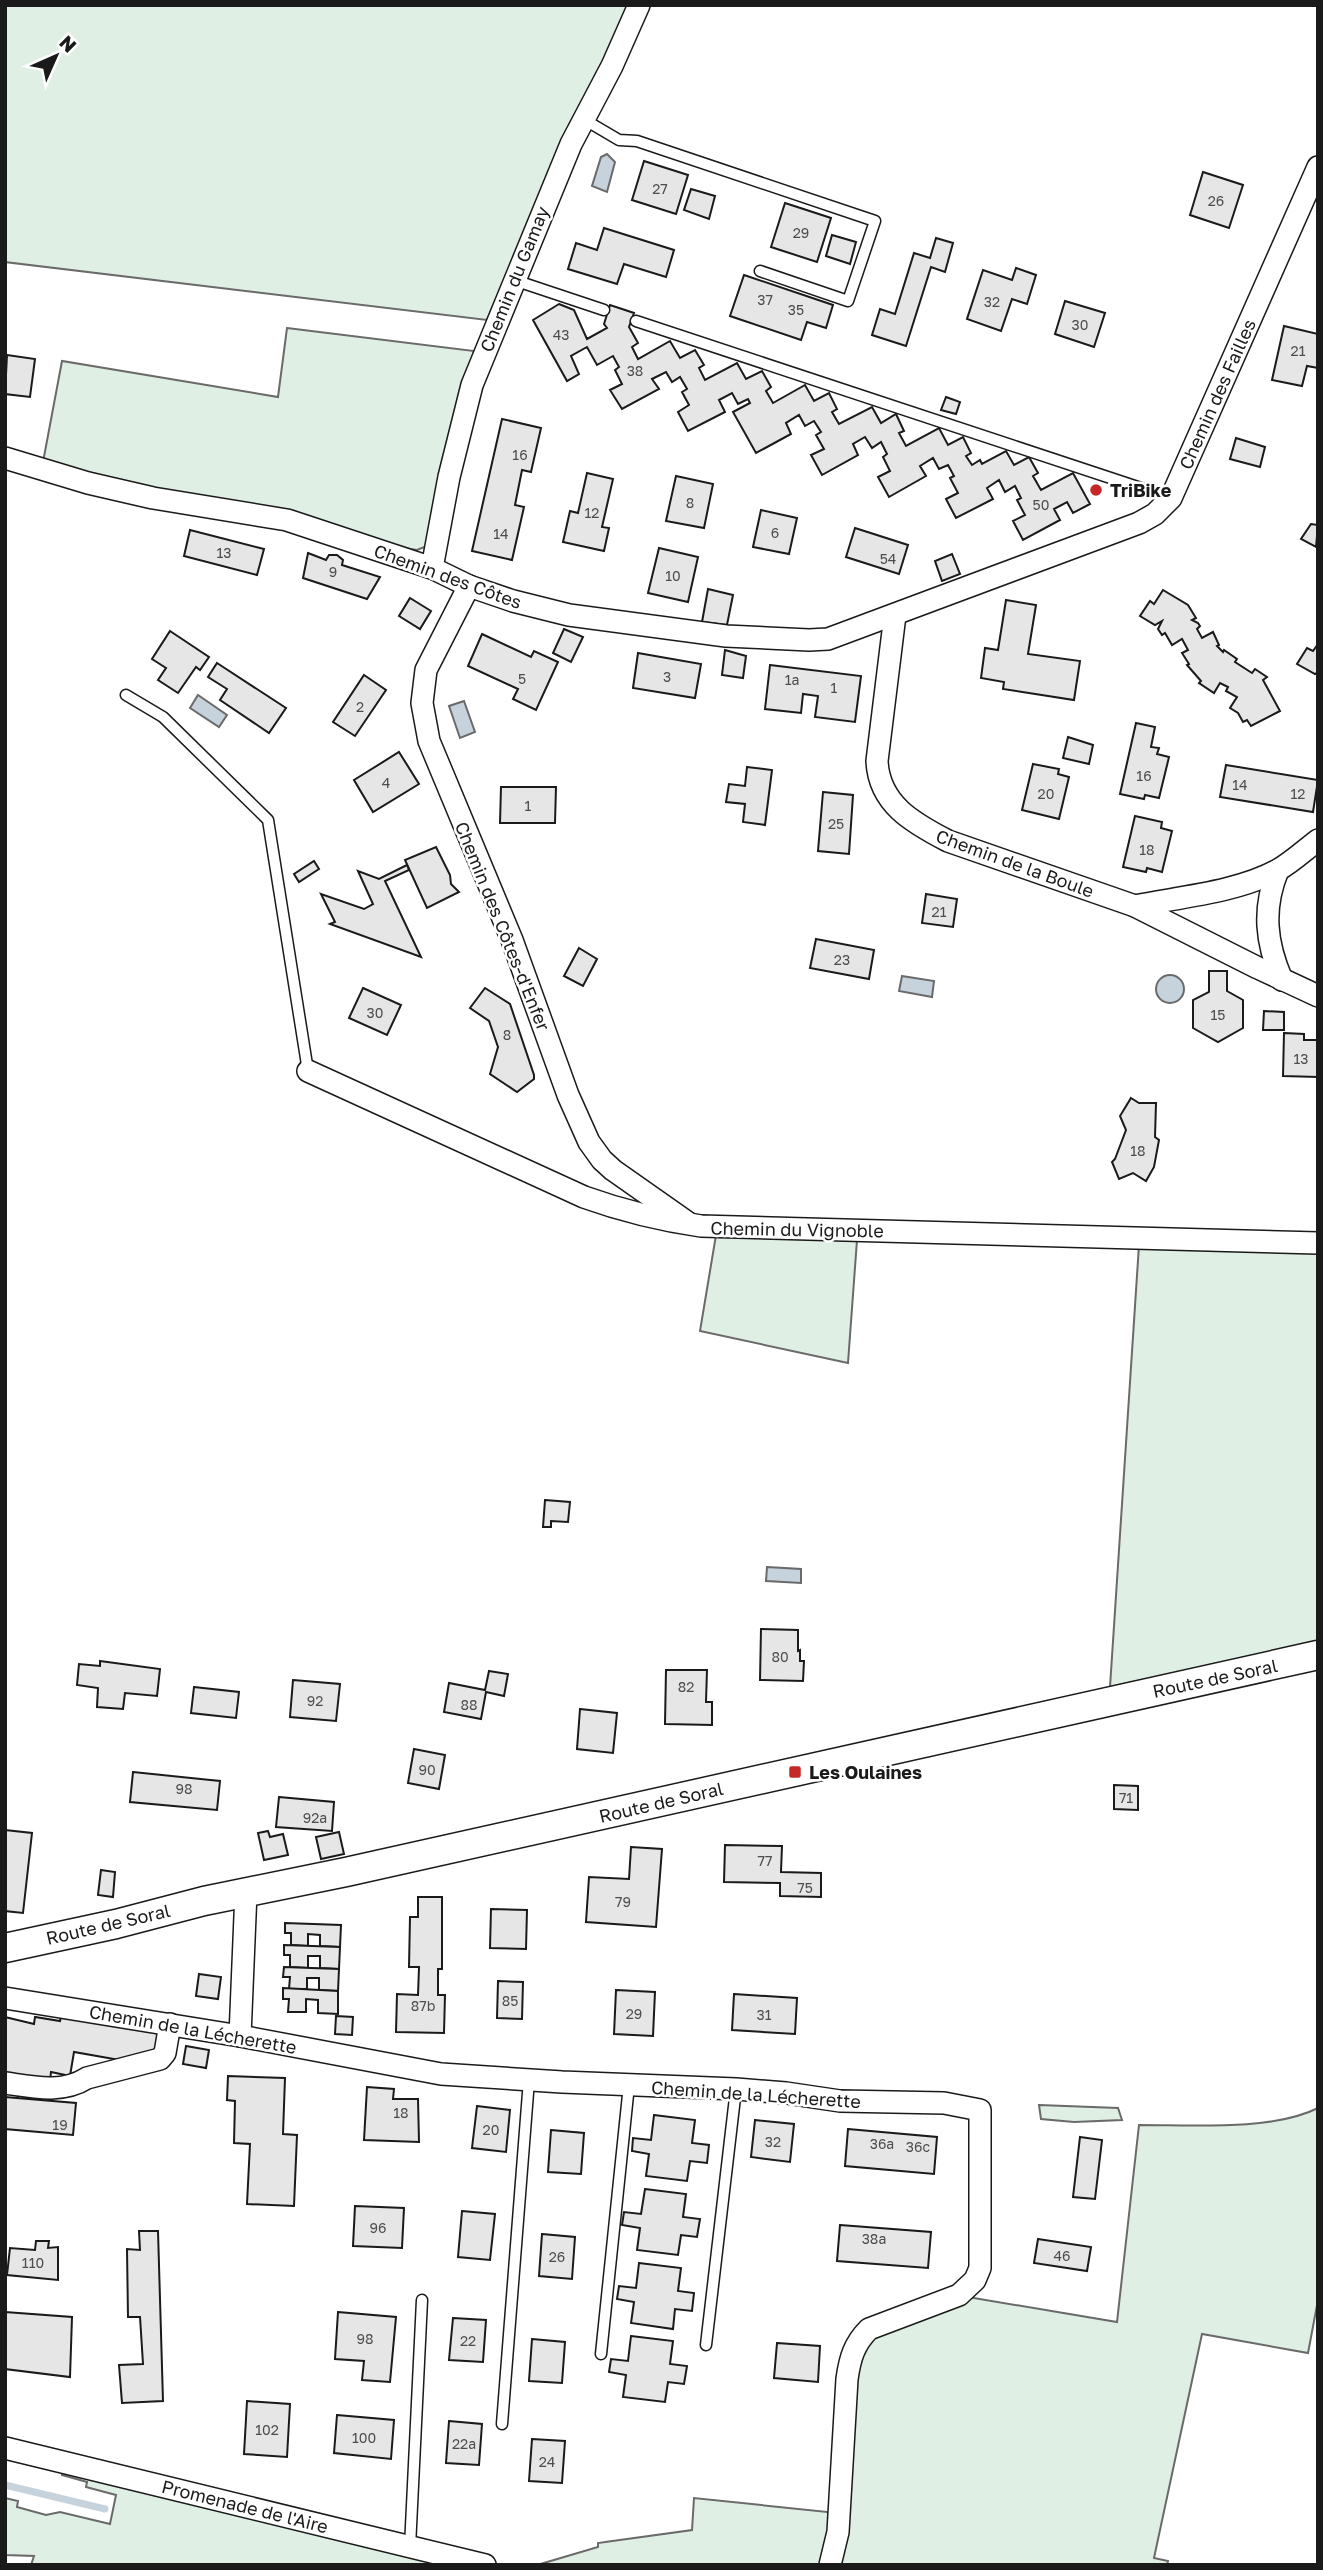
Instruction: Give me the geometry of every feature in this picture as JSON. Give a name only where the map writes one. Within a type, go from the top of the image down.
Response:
[{"type":"street","name":"Chemin du Gamay","points":[[432,568],[449,477],[472,385],[571,144],[639,5]]},
{"type":"street","name":"Chemin des Failles","points":[[895,615],[1139,523],[1155,514],[1171,498],[1315,181]]},
{"type":"street","name":"Chemin des Côtes","points":[[5,458],[88,483],[153,498],[286,520],[432,568],[469,586],[513,601],[569,615],[726,636],[809,640],[828,639],[895,615]]},
{"type":"street","name":"Chemin des Côtes-d'Enfer","points":[[469,586],[426,670],[422,703],[429,741],[512,940],[568,1095],[589,1142],[601,1160],[613,1170],[691,1225]]},
{"type":"street","name":"Chemin de la Boule","points":[[895,615],[877,761],[878,777],[894,805],[920,827],[948,841],[1135,906],[1318,996]]},
{"type":"street","points":[[1135,906],[1220,889],[1278,870],[1318,840]]},
{"type":"street","points":[[1278,870],[1270,889],[1267,936],[1282,980]]},
{"type":"street","name":"Chemin du Vignoble","points":[[308,1071],[584,1197],[621,1210],[691,1225],[1318,1242]]},
{"type":"street","name":"Route de Soral","points":[[5,1948],[246,1892],[1318,1655]]},
{"type":"street","points":[[240,2036],[246,1892]]},
{"type":"street","name":"Chemin de la Lécherette","points":[[5,1998],[240,2036],[441,2074],[736,2089],[840,2101],[944,2103],[980,2110],[980,2268],[975,2280],[958,2295],[870,2329],[858,2340],[850,2357],[847,2379],[838,2532],[830,2565]]},
{"type":"street","points":[[5,2083],[50,2089],[78,2084],[87,2078],[155,2062],[165,2053],[170,2024]]},
{"type":"street","name":"Promenade de l'Aire","points":[[5,2448],[485,2565]]},
{"type":"lane","points":[[585,120],[619,140],[637,141],[875,221],[848,301],[760,271]]},
{"type":"lane","points":[[514,280],[604,310]]},
{"type":"lane","points":[[636,321],[1171,498]]},
{"type":"lane","points":[[126,695],[163,717],[268,820],[308,1071]]},
{"type":"lane","points":[[502,2424],[529,2080]]},
{"type":"lane","points":[[601,2354],[629,2085]]},
{"type":"lane","points":[[706,2345],[736,2089]]},
{"type":"lane","points":[[410,2547],[422,2300]]},
{"type":"green space","points":[[5,5],[639,5],[570,123],[487,320],[5,262]]},
{"type":"green space","points":[[287,328],[474,351],[441,473],[427,546],[417,550],[410,549],[289,515],[154,493],[43,462],[62,361],[278,397]]},
{"type":"green space","points":[[716,1235],[857,1240],[848,1363],[700,1331]]},
{"type":"green space","points":[[1139,1245],[1318,1248],[1318,1641],[1110,1687]]},
{"type":"green space","points":[[1039,2105],[1118,2108],[1122,2120],[1074,2122],[1041,2119]]},
{"type":"green space","points":[[1318,2108],[1318,2300],[1308,2353],[1202,2334],[1154,2558],[1168,2561],[1167,2565],[537,2565],[598,2547],[598,2543],[692,2530],[694,2498],[846,2514],[858,2364],[863,2347],[881,2331],[968,2297],[1117,2322],[1139,2125],[1206,2126],[1255,2123],[1299,2115]]},
{"type":"green space","points":[[63,2468],[466,2565],[31,2565],[34,2556],[5,2555],[5,2498],[18,2501],[17,2507],[46,2515],[60,2512],[110,2524],[116,2495],[86,2487],[87,2482],[62,2475]]},
{"type":"shaded area","points":[[607,154],[615,162],[607,192],[592,186],[601,157]]},
{"type":"shaded area","points":[[198,695],[227,715],[219,727],[190,708]]},
{"type":"shaded area","points":[[464,701],[475,732],[460,738],[449,706]]},
{"type":"shaded area","points":[[1170,975],[1180,979],[1184,989],[1180,999],[1170,1003],[1160,999],[1156,989],[1160,979]]},
{"type":"shaded area","points":[[902,976],[934,981],[932,997],[899,991]]},
{"type":"shaded area","points":[[767,1567],[801,1569],[801,1583],[766,1581]]},
{"type":"building","points":[[644,161],[688,175],[676,214],[632,200]]},
{"type":"building","points":[[1203,172],[1243,185],[1229,228],[1190,215]]},
{"type":"building","points":[[691,189],[715,196],[709,219],[684,210]]},
{"type":"building","points":[[785,203],[831,218],[817,262],[771,247]]},
{"type":"building","points":[[604,228],[674,250],[666,277],[624,264],[617,284],[568,269],[576,243],[597,250]]},
{"type":"building","points":[[832,235],[856,242],[850,264],[826,256]]},
{"type":"building","points":[[936,238],[953,243],[945,272],[931,267],[906,346],[872,335],[880,309],[895,314],[914,253],[930,258]]},
{"type":"building","points":[[1016,268],[1036,275],[1027,304],[1012,299],[1001,331],[967,319],[983,270],[1012,280]]},
{"type":"building","points":[[744,275],[833,305],[826,328],[807,322],[801,340],[730,316]]},
{"type":"building","points":[[1065,301],[1105,313],[1094,347],[1055,334]]},
{"type":"building","points":[[559,304],[574,310],[587,339],[607,328],[604,324],[610,305],[634,313],[629,327],[638,343],[632,347],[638,359],[670,341],[680,358],[695,350],[704,365],[699,368],[705,380],[737,363],[746,379],[762,371],[771,387],[766,391],[773,403],[805,385],[814,401],[829,393],[837,409],[832,412],[839,424],[872,407],[881,423],[896,414],[904,431],[899,433],[906,446],[939,428],[948,445],[963,437],[971,453],[966,456],[972,465],[980,460],[982,464],[1006,451],[1014,465],[1029,457],[1038,473],[1033,476],[1041,490],[1073,473],[1090,504],[1073,513],[1067,502],[1054,509],[1060,520],[1023,540],[1013,521],[1025,515],[1017,500],[1021,498],[1015,486],[1005,492],[999,480],[987,488],[993,499],[956,518],[946,499],[958,493],[950,478],[954,476],[948,465],[939,469],[933,458],[920,466],[926,476],[889,497],[878,477],[890,471],[883,457],[887,454],[881,442],[872,448],[865,437],[853,444],[858,455],[822,475],[811,455],[824,449],[816,435],[821,432],[814,421],[805,426],[799,415],[786,423],[791,434],[756,453],[733,412],[750,403],[748,399],[738,404],[732,393],[719,400],[725,412],[688,431],[678,412],[689,405],[682,392],[687,389],[680,377],[672,382],[666,372],[652,379],[659,389],[622,409],[610,390],[622,384],[615,370],[619,367],[613,356],[597,365],[587,347],[571,356],[579,374],[567,381],[533,320]]},
{"type":"building","points":[[1284,326],[1318,334],[1318,368],[1307,366],[1302,386],[1272,380]]},
{"type":"building","points":[[7,355],[35,359],[30,397],[5,394]]},
{"type":"building","points":[[946,397],[960,402],[956,414],[941,410]]},
{"type":"building","points":[[502,419],[541,428],[531,472],[522,470],[515,505],[524,507],[512,560],[472,551]]},
{"type":"building","points":[[1236,438],[1265,447],[1260,467],[1230,459]]},
{"type":"building","points":[[587,473],[613,479],[602,527],[609,528],[604,551],[563,542],[570,511],[578,513]]},
{"type":"building","points":[[676,476],[713,484],[704,528],[666,521]]},
{"type":"building","points":[[761,510],[797,518],[789,554],[753,547]]},
{"type":"building","points":[[1311,524],[1318,525],[1316,547],[1301,539]]},
{"type":"building","points":[[855,528],[908,545],[899,574],[846,557]]},
{"type":"building","points":[[190,530],[264,549],[257,575],[184,556]]},
{"type":"building","points":[[659,548],[698,557],[688,602],[648,593]]},
{"type":"building","points":[[308,553],[326,560],[329,555],[337,555],[343,560],[342,565],[380,577],[367,599],[303,578]]},
{"type":"building","points":[[952,554],[960,574],[942,581],[935,561]]},
{"type":"building","points":[[708,589],[733,595],[727,625],[702,622]]},
{"type":"building","points":[[1163,590],[1188,605],[1196,618],[1192,620],[1200,626],[1197,629],[1202,638],[1213,632],[1219,645],[1217,646],[1237,659],[1235,662],[1252,673],[1255,669],[1267,677],[1263,680],[1280,711],[1251,726],[1247,720],[1243,722],[1238,713],[1230,708],[1237,697],[1226,691],[1228,687],[1220,683],[1214,693],[1199,683],[1201,681],[1187,665],[1189,664],[1182,653],[1188,650],[1182,639],[1172,645],[1165,633],[1162,635],[1158,629],[1162,621],[1155,625],[1140,616],[1150,601],[1154,604]]},
{"type":"building","points":[[410,598],[431,611],[420,629],[399,616]]},
{"type":"building","points":[[1006,600],[1036,605],[1028,654],[1080,661],[1074,700],[1003,689],[1004,682],[981,678],[985,648],[998,650]]},
{"type":"building","points":[[564,629],[583,637],[571,662],[553,653]]},
{"type":"building","points":[[170,631],[209,657],[200,670],[196,667],[178,693],[158,680],[166,668],[152,659]]},
{"type":"building","points":[[482,634],[531,657],[534,651],[558,662],[536,710],[513,699],[518,689],[468,666]]},
{"type":"building","points":[[1318,644],[1318,672],[1315,674],[1297,664],[1307,648],[1313,651]]},
{"type":"building","points":[[725,650],[746,656],[743,678],[722,675]]},
{"type":"building","points":[[638,653],[701,664],[695,698],[633,688]]},
{"type":"building","points":[[217,663],[286,708],[269,733],[220,700],[227,689],[208,677]]},
{"type":"building","points":[[770,665],[861,676],[855,722],[815,717],[818,696],[803,694],[801,713],[765,709]]},
{"type":"building","points":[[364,675],[386,690],[355,736],[333,722]]},
{"type":"building","points":[[1136,723],[1155,727],[1151,747],[1159,748],[1157,754],[1169,757],[1159,798],[1145,795],[1144,799],[1120,794]]},
{"type":"building","points":[[1068,737],[1093,745],[1089,764],[1063,758]]},
{"type":"building","points":[[399,752],[419,784],[373,812],[354,780]]},
{"type":"building","points":[[1033,764],[1059,769],[1058,774],[1069,777],[1059,819],[1022,810]]},
{"type":"building","points":[[1226,765],[1318,780],[1313,812],[1220,797]]},
{"type":"building","points":[[747,767],[772,770],[765,825],[743,822],[745,804],[726,802],[729,784],[745,786]]},
{"type":"building","points":[[501,787],[556,787],[555,823],[500,823]]},
{"type":"building","points":[[823,792],[853,795],[849,854],[818,851]]},
{"type":"building","points":[[1135,816],[1162,822],[1161,828],[1172,831],[1162,872],[1123,867]]},
{"type":"building","points":[[436,847],[450,875],[451,884],[459,892],[427,908],[405,860]]},
{"type":"building","points":[[314,861],[319,869],[299,882],[294,874]]},
{"type":"building","points":[[407,865],[409,870],[385,881],[421,957],[330,924],[335,922],[321,894],[364,909],[373,904],[358,871],[379,879]]},
{"type":"building","points":[[926,894],[957,899],[953,927],[922,923]]},
{"type":"building","points":[[816,939],[874,950],[869,979],[810,968]]},
{"type":"building","points":[[579,948],[597,959],[583,986],[564,976]]},
{"type":"building","points":[[1209,971],[1227,971],[1227,991],[1243,1000],[1243,1028],[1218,1042],[1193,1028],[1193,1000],[1209,992]]},
{"type":"building","points":[[363,988],[401,1005],[387,1035],[349,1018]]},
{"type":"building","points":[[485,988],[510,1004],[534,1075],[534,1079],[517,1092],[490,1074],[498,1047],[489,1021],[470,1008]]},
{"type":"building","points":[[1264,1011],[1284,1012],[1284,1030],[1263,1030]]},
{"type":"building","points":[[1284,1033],[1304,1034],[1304,1040],[1318,1040],[1318,1077],[1283,1076]]},
{"type":"building","points":[[1131,1098],[1139,1103],[1156,1103],[1155,1137],[1159,1140],[1154,1167],[1146,1181],[1133,1173],[1119,1179],[1112,1162],[1126,1130],[1120,1116]]},
{"type":"building","points":[[545,1500],[570,1502],[568,1522],[551,1521],[551,1527],[543,1527]]},
{"type":"building","points":[[761,1629],[798,1630],[798,1651],[800,1650],[800,1661],[804,1661],[803,1681],[760,1680]]},
{"type":"building","points":[[100,1661],[160,1669],[157,1696],[125,1693],[123,1709],[97,1707],[98,1688],[77,1685],[79,1664],[100,1666]]},
{"type":"building","points":[[666,1670],[707,1670],[706,1702],[712,1702],[712,1725],[665,1724]]},
{"type":"building","points":[[489,1671],[508,1674],[504,1696],[486,1692],[481,1719],[444,1712],[449,1683],[485,1690]]},
{"type":"building","points":[[293,1680],[340,1684],[336,1721],[290,1717]]},
{"type":"building","points":[[194,1687],[239,1692],[236,1718],[191,1713]]},
{"type":"building","points":[[580,1709],[617,1713],[613,1753],[577,1749]]},
{"type":"building","points":[[414,1749],[445,1755],[439,1789],[408,1783]]},
{"type":"building","points":[[133,1772],[220,1781],[217,1810],[130,1802]]},
{"type":"building","points":[[1114,1785],[1138,1786],[1138,1810],[1114,1809]]},
{"type":"building","points":[[279,1797],[334,1802],[332,1831],[276,1827]]},
{"type":"building","points":[[5,1830],[32,1833],[23,1913],[5,1911]]},
{"type":"building","points":[[268,1831],[270,1837],[283,1834],[288,1855],[264,1860],[258,1833]]},
{"type":"building","points":[[339,1832],[344,1854],[321,1859],[316,1837]]},
{"type":"building","points":[[725,1845],[782,1846],[781,1872],[821,1873],[821,1897],[780,1896],[780,1883],[724,1882]]},
{"type":"building","points":[[631,1847],[662,1849],[656,1927],[586,1922],[589,1877],[629,1879]]},
{"type":"building","points":[[101,1870],[115,1872],[113,1897],[98,1895]]},
{"type":"building","points":[[418,1897],[442,1897],[442,1969],[438,1969],[438,1995],[445,1995],[444,2033],[396,2032],[397,1994],[418,1995],[419,1967],[409,1967],[410,1917],[418,1917]]},
{"type":"building","points":[[491,1909],[527,1910],[526,1949],[490,1948]]},
{"type":"building","points":[[285,1923],[341,1925],[340,1947],[320,1946],[320,1935],[308,1934],[308,1946],[291,1945],[291,1933],[285,1933]]},
{"type":"building","points":[[284,1945],[340,1947],[339,1969],[320,1968],[320,1956],[308,1956],[308,1968],[290,1967],[290,1955],[284,1955]]},
{"type":"building","points":[[284,1967],[339,1969],[338,1991],[319,1990],[319,1978],[307,1978],[307,1989],[289,1989],[290,1977],[283,1977]]},
{"type":"building","points":[[199,1974],[221,1977],[218,1999],[196,1996]]},
{"type":"building","points":[[498,1981],[523,1982],[522,2019],[497,2018]]},
{"type":"building","points":[[283,1988],[338,1991],[338,2014],[318,2013],[318,2000],[306,1999],[306,2012],[288,2012],[289,1999],[283,1999]]},
{"type":"building","points":[[616,1990],[655,1992],[653,2036],[614,2034]]},
{"type":"building","points":[[734,1994],[797,1998],[795,2034],[732,2030]]},
{"type":"building","points":[[62,2013],[158,2030],[155,2054],[125,2061],[74,2052],[70,2076],[51,2072],[50,2081],[5,2073],[5,2017],[34,2024],[35,2017],[60,2021]]},
{"type":"building","points":[[336,2016],[353,2017],[352,2035],[335,2034]]},
{"type":"building","points":[[186,2046],[209,2050],[206,2068],[183,2064]]},
{"type":"building","points":[[228,2076],[285,2078],[283,2134],[297,2135],[294,2206],[247,2204],[250,2144],[234,2143],[235,2101],[227,2100]]},
{"type":"building","points":[[367,2087],[394,2089],[393,2099],[418,2099],[419,2142],[364,2140]]},
{"type":"building","points":[[5,2097],[76,2103],[73,2135],[5,2129]]},
{"type":"building","points":[[477,2106],[510,2110],[506,2152],[472,2148]]},
{"type":"building","points":[[654,2115],[695,2120],[692,2143],[709,2145],[707,2163],[690,2161],[687,2181],[646,2176],[649,2154],[632,2151],[633,2138],[651,2140]]},
{"type":"building","points":[[755,2120],[794,2124],[790,2162],[751,2157]]},
{"type":"building","points":[[848,2129],[937,2137],[934,2174],[845,2166]]},
{"type":"building","points":[[551,2130],[584,2133],[581,2174],[548,2172]]},
{"type":"building","points":[[1080,2137],[1102,2140],[1095,2199],[1073,2197]]},
{"type":"building","points":[[645,2189],[686,2194],[683,2217],[700,2219],[697,2237],[681,2235],[678,2255],[637,2250],[640,2228],[622,2225],[624,2212],[641,2214]]},
{"type":"building","points":[[355,2206],[404,2208],[402,2248],[353,2246]]},
{"type":"building","points":[[462,2211],[495,2214],[490,2260],[458,2257]]},
{"type":"building","points":[[840,2225],[931,2232],[928,2268],[837,2261]]},
{"type":"building","points":[[139,2231],[158,2231],[163,2401],[122,2403],[119,2365],[143,2364],[140,2317],[128,2317],[127,2249],[140,2250]]},
{"type":"building","points":[[542,2234],[575,2237],[572,2279],[539,2276]]},
{"type":"building","points":[[1038,2239],[1091,2247],[1087,2271],[1034,2263]]},
{"type":"building","points":[[36,2241],[49,2241],[48,2248],[58,2247],[58,2280],[7,2275],[10,2248],[35,2250]]},
{"type":"building","points":[[639,2263],[681,2268],[678,2291],[694,2293],[692,2311],[675,2309],[673,2329],[631,2323],[634,2302],[617,2299],[619,2286],[636,2288]]},
{"type":"building","points":[[5,2312],[72,2317],[70,2377],[5,2369]]},
{"type":"building","points":[[338,2312],[396,2317],[390,2382],[362,2380],[364,2361],[335,2359]]},
{"type":"building","points":[[453,2318],[486,2320],[483,2362],[449,2360]]},
{"type":"building","points":[[631,2336],[673,2341],[670,2364],[687,2366],[684,2384],[668,2382],[665,2402],[623,2397],[626,2375],[609,2372],[611,2359],[628,2361]]},
{"type":"building","points":[[532,2339],[565,2342],[562,2383],[529,2381]]},
{"type":"building","points":[[777,2343],[820,2346],[818,2382],[774,2378]]},
{"type":"building","points":[[247,2401],[290,2404],[287,2457],[244,2454]]},
{"type":"building","points":[[337,2415],[394,2420],[391,2459],[334,2453]]},
{"type":"building","points":[[449,2421],[482,2424],[479,2465],[446,2463]]},
{"type":"building","points":[[532,2439],[565,2441],[562,2483],[529,2481]]},
{"type":"waterway","points":[[5,2485],[105,2509]]},
{"type":"place","name":"TriBike","points":[[1096,490]]},
{"type":"place","name":"Les Oulaines","points":[[795,1772]]}]
